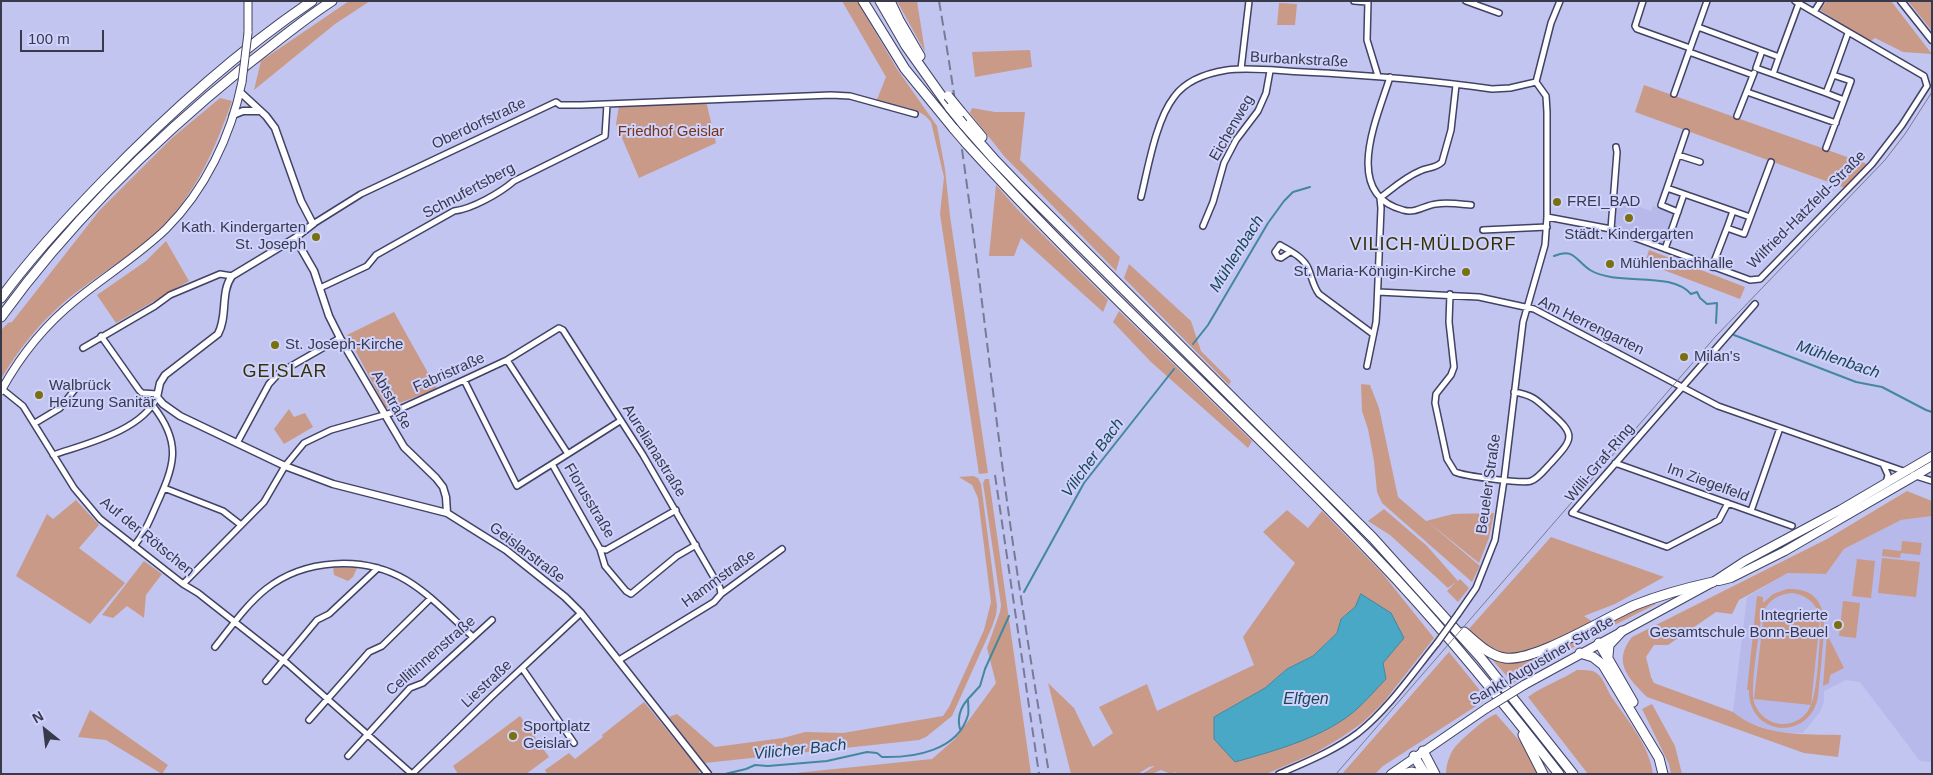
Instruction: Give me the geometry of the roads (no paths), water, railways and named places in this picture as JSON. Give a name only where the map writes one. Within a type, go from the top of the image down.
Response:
[{"type":"highway","points":[[1,298],[79,205],[138,144],[224,67],[312,1]]},
{"type":"highway","points":[[1,317],[51,254],[144,154],[183,117],[237,73],[332,1]]},
{"type":"highway","points":[[863,1],[905,69],[966,143],[1029,212],[1363,544],[1423,609],[1513,715],[1559,774]]},
{"type":"highway","points":[[868,1],[931,101]]},
{"type":"highway","points":[[880,1],[906,46],[931,82],[961,112],[998,155],[1020,186]]},
{"type":"highway","points":[[890,1],[908,36],[941,85],[950,108],[963,124],[1020,186],[1373,538],[1445,617],[1531,719],[1573,774]]},
{"type":"highway","points":[[1445,617],[1487,651],[1504,658],[1518,658],[1538,652],[1651,599],[1712,582]]},
{"type":"highway","points":[[1609,659],[1608,648],[1622,630]]},
{"type":"highway","points":[[1599,642],[1662,757],[1668,774]]},
{"type":"highway","points":[[1580,654],[1592,657],[1603,665],[1658,758],[1663,774]]},
{"type":"highway","points":[[1513,715],[1543,774]]},
{"type":"highway","points":[[1423,751],[1435,774]]},
{"type":"highway","points":[[1414,756],[1425,774]]},
{"type":"highway","points":[[1403,774],[1412,772],[1420,774]]},
{"type":"main road","points":[[2,390],[30,346],[50,323],[74,301],[144,248],[166,228],[186,206],[206,179],[225,140],[240,92],[248,33],[248,1]]},
{"type":"main road","name":"Sankt Augustiner Straße","points":[[1391,774],[1414,756],[1524,685],[1599,642],[1712,582],[1745,561],[1782,543],[1932,456]]},
{"type":"main road","name":"Sankt Augustiner Straße","points":[[1712,582],[1731,578],[1785,551],[1932,466]]},
{"type":"street","points":[[1241,69],[1249,1]]},
{"type":"street","points":[[1354,1],[1367,2],[1368,40],[1378,76]]},
{"type":"street","points":[[1466,1],[1474,2],[1499,13]]},
{"type":"street","points":[[1536,82],[1551,23],[1560,1]]},
{"type":"street","points":[[1643,1],[1635,26],[1637,29],[1753,75]]},
{"type":"street","points":[[1674,94],[1707,1]]},
{"type":"street","points":[[1814,12],[1821,1]]},
{"type":"street","points":[[1901,1],[1932,40]]},
{"type":"street","points":[[1773,74],[1797,2],[1848,33],[1826,93]]},
{"type":"street","points":[[1698,27],[1779,58]]},
{"type":"street","name":"Wilfried-Hatzfeld-Straße","points":[[1547,218],[1611,229],[1750,280],[1760,279],[1872,164],[1902,125],[1927,86],[1924,76],[1848,33]]},
{"type":"street","points":[[1738,116],[1762,51]]},
{"type":"street","points":[[1756,68],[1844,100]]},
{"type":"street","name":"Burbankstraße","points":[[1141,197],[1162,117],[1174,96],[1188,84],[1202,76],[1241,69],[1378,76],[1492,89],[1510,88],[1536,82]]},
{"type":"street","name":"Eichenweg","points":[[1204,226],[1224,162],[1236,140],[1258,111],[1266,93],[1270,71]]},
{"type":"street","points":[[1826,148],[1851,81],[1833,75]]},
{"type":"street","points":[[1390,77],[1371,138],[1366,168],[1373,188],[1386,203],[1404,211],[1417,210],[1436,204],[1471,205]]},
{"type":"street","name":"Beueler Straße","points":[[1279,774],[1317,757],[1358,732],[1392,699],[1437,643],[1476,588],[1494,540],[1504,480],[1523,322],[1545,245],[1547,227],[1546,96],[1536,82]]},
{"type":"street","points":[[1380,198],[1409,176],[1420,170],[1438,166],[1442,162],[1451,130],[1456,85]]},
{"type":"street","points":[[240,92],[266,116],[275,128],[301,201],[313,224]]},
{"type":"street","points":[[1747,92],[1836,123]]},
{"type":"street","name":"Oberdorfstraße","points":[[232,276],[295,238],[313,224],[361,194],[556,102],[560,105],[606,104],[831,95],[850,96],[915,114]]},
{"type":"street","name":"Schnufertsberg","points":[[320,288],[367,266],[376,256],[454,211],[464,210],[506,188],[514,181],[605,136],[606,104]]},
{"type":"street","points":[[233,115],[243,111],[260,111]]},
{"type":"street","points":[[1678,212],[1660,205],[1686,132]]},
{"type":"street","points":[[1611,229],[1616,147]]},
{"type":"street","points":[[1678,155],[1700,162]]},
{"type":"street","points":[[1726,228],[1744,234],[1771,162]]},
{"type":"street","points":[[1667,188],[1750,217]]},
{"type":"street","points":[[1665,249],[1684,194]]},
{"type":"street","points":[[1367,366],[1376,322],[1380,198]]},
{"type":"street","points":[[1712,267],[1732,211]]},
{"type":"street","points":[[1483,230],[1547,227]]},
{"type":"street","name":"Abtstraße","points":[[295,238],[314,270],[329,316],[340,338],[404,447],[443,487],[447,513]]},
{"type":"street","points":[[1290,252],[1303,261],[1308,268],[1319,294],[1373,334]]},
{"type":"street","points":[[84,348],[170,295],[220,274],[232,276]]},
{"type":"street","points":[[53,455],[117,433],[153,406],[160,383],[165,375],[218,334],[223,326],[227,282],[232,276]]},
{"type":"street","name":"Am Herrengarten","points":[[1378,292],[1450,294],[1479,297],[1534,308],[1718,406],[1932,481]]},
{"type":"street","points":[[1450,294],[1449,322],[1455,362],[1451,376],[1436,394],[1435,402],[1447,459],[1451,468],[1460,474],[1525,482],[1538,478],[1566,447],[1570,440],[1564,424],[1535,397],[1514,392]]},
{"type":"street","name":"Willi-Graf-Ring","points":[[1728,503],[1719,520],[1667,546],[1572,513],[1755,304]]},
{"type":"street","name":"Fabristraße","points":[[183,584],[264,502],[285,466],[298,449],[313,437],[391,413],[507,360],[556,328]]},
{"type":"street","name":"Aurelianastraße","points":[[556,328],[563,330],[676,510],[720,588],[721,594]]},
{"type":"street","points":[[101,336],[139,390],[157,396]]},
{"type":"street","points":[[237,443],[269,384],[280,373],[340,338]]},
{"type":"street","points":[[507,360],[568,454]]},
{"type":"street","points":[[464,380],[518,486],[552,464]]},
{"type":"street","points":[[35,423],[60,408],[76,388],[86,385]]},
{"type":"street","name":"Auf der Rötschen","points":[[2,390],[23,406],[85,503],[100,519],[283,660],[412,774]]},
{"type":"street","name":"Geislarstraße","points":[[157,396],[163,404],[180,416],[285,466],[333,484],[447,513],[506,550],[565,597],[581,614],[708,773]]},
{"type":"street","points":[[134,546],[164,488],[173,463],[173,451],[166,426],[153,406]]},
{"type":"street","name":"Florusstraße","points":[[620,421],[552,464],[600,550],[606,550],[676,510]]},
{"type":"street","points":[[1751,512],[1780,428]]},
{"type":"street","name":"Im Ziegelfeld","points":[[1615,463],[1792,526]]},
{"type":"street","points":[[1883,463],[1888,475],[1886,484]]},
{"type":"street","points":[[164,488],[223,511],[241,525]]},
{"type":"street","points":[[600,550],[605,566],[631,594],[677,556],[696,545]]},
{"type":"street","name":"Hammstraße","points":[[619,660],[714,602],[721,594],[782,549]]},
{"type":"street","points":[[216,647],[247,607],[266,589],[289,575],[313,567],[338,563],[351,563],[378,568],[406,580],[431,598],[473,637]]},
{"type":"street","points":[[266,681],[317,620],[331,613],[378,568]]},
{"type":"street","points":[[309,720],[369,652],[382,646],[431,598]]},
{"type":"street","name":"Liestraße","points":[[412,774],[581,614]]},
{"type":"street","name":"Cellitinnenstraße","points":[[368,734],[410,688],[426,680],[492,620]]},
{"type":"street","points":[[522,668],[574,744]]},
{"type":"street","points":[[348,756],[368,734]]},
{"type":"water","name":"Elfgen","points":[[1361,594],[1391,613],[1404,638],[1383,663],[1386,679],[1357,709],[1330,728],[1299,742],[1235,762],[1214,739],[1214,717],[1265,688],[1287,669],[1313,656],[1337,633],[1341,619],[1355,607]]},
{"type":"waterway","name":"Mühlenbach","points":[[1193,344],[1208,325],[1268,223],[1284,201],[1293,192],[1310,187]]},
{"type":"waterway","name":"Mühlenbach","points":[[1554,256],[1570,254],[1590,270],[1602,275],[1615,278],[1657,280],[1682,287],[1691,294],[1697,292],[1700,298],[1707,304],[1717,303],[1716,323]]},
{"type":"waterway","name":"Mühlenbach","points":[[1734,335],[1856,382],[1882,387],[1932,412]]},
{"type":"waterway","name":"Vilicher Bach","points":[[1024,592],[1084,483],[1174,369]]},
{"type":"waterway","name":"Vilicher Bach","points":[[725,774],[755,765],[768,766],[827,761],[867,752],[877,753],[882,757],[907,756],[933,750],[945,744],[955,737],[963,727],[968,715],[968,699],[980,686],[985,669],[1009,616]]},
{"type":"waterway","name":"Vilicher Bach","points":[[960,729],[960,713],[968,699]]},
{"type":"tram line","points":[[1336,774],[1716,336],[1885,160],[1905,134],[1932,92]]},
{"type":"railway","points":[[939,1],[966,177],[1013,547],[1049,774]]},
{"type":"railway","points":[[995,475],[1039,774]]},
{"type":"place","name":"FREI_BAD","points":[[1557,202]]},
{"type":"place","name":"Städt. Kindergarten","points":[[1629,218]]},
{"type":"place","name":"Kath. Kindergarten St. Joseph","points":[[316,237]]},
{"type":"place","name":"Mühlenbachhalle","points":[[1610,264]]},
{"type":"place","name":"St. Maria-Königin-Kirche","points":[[1466,272]]},
{"type":"place","name":"St. Joseph-Kirche","points":[[275,345]]},
{"type":"place","name":"Milan's","points":[[1684,357]]},
{"type":"place","name":"Walbrück Heizung Sanitär","points":[[39,395]]},
{"type":"place","name":"Integrierte Gesamtschule Bonn-Beuel","points":[[1838,625]]},
{"type":"place","name":"Sportplatz Geislar","points":[[513,736]]},
{"type":"district","name":"VILICH-MÜLDORF","points":[[1433,245]]},
{"type":"district","name":"GEISLAR","points":[[285,372]]},
{"type":"park label","name":"Friedhof Geislar","points":[[671,132]]}]
